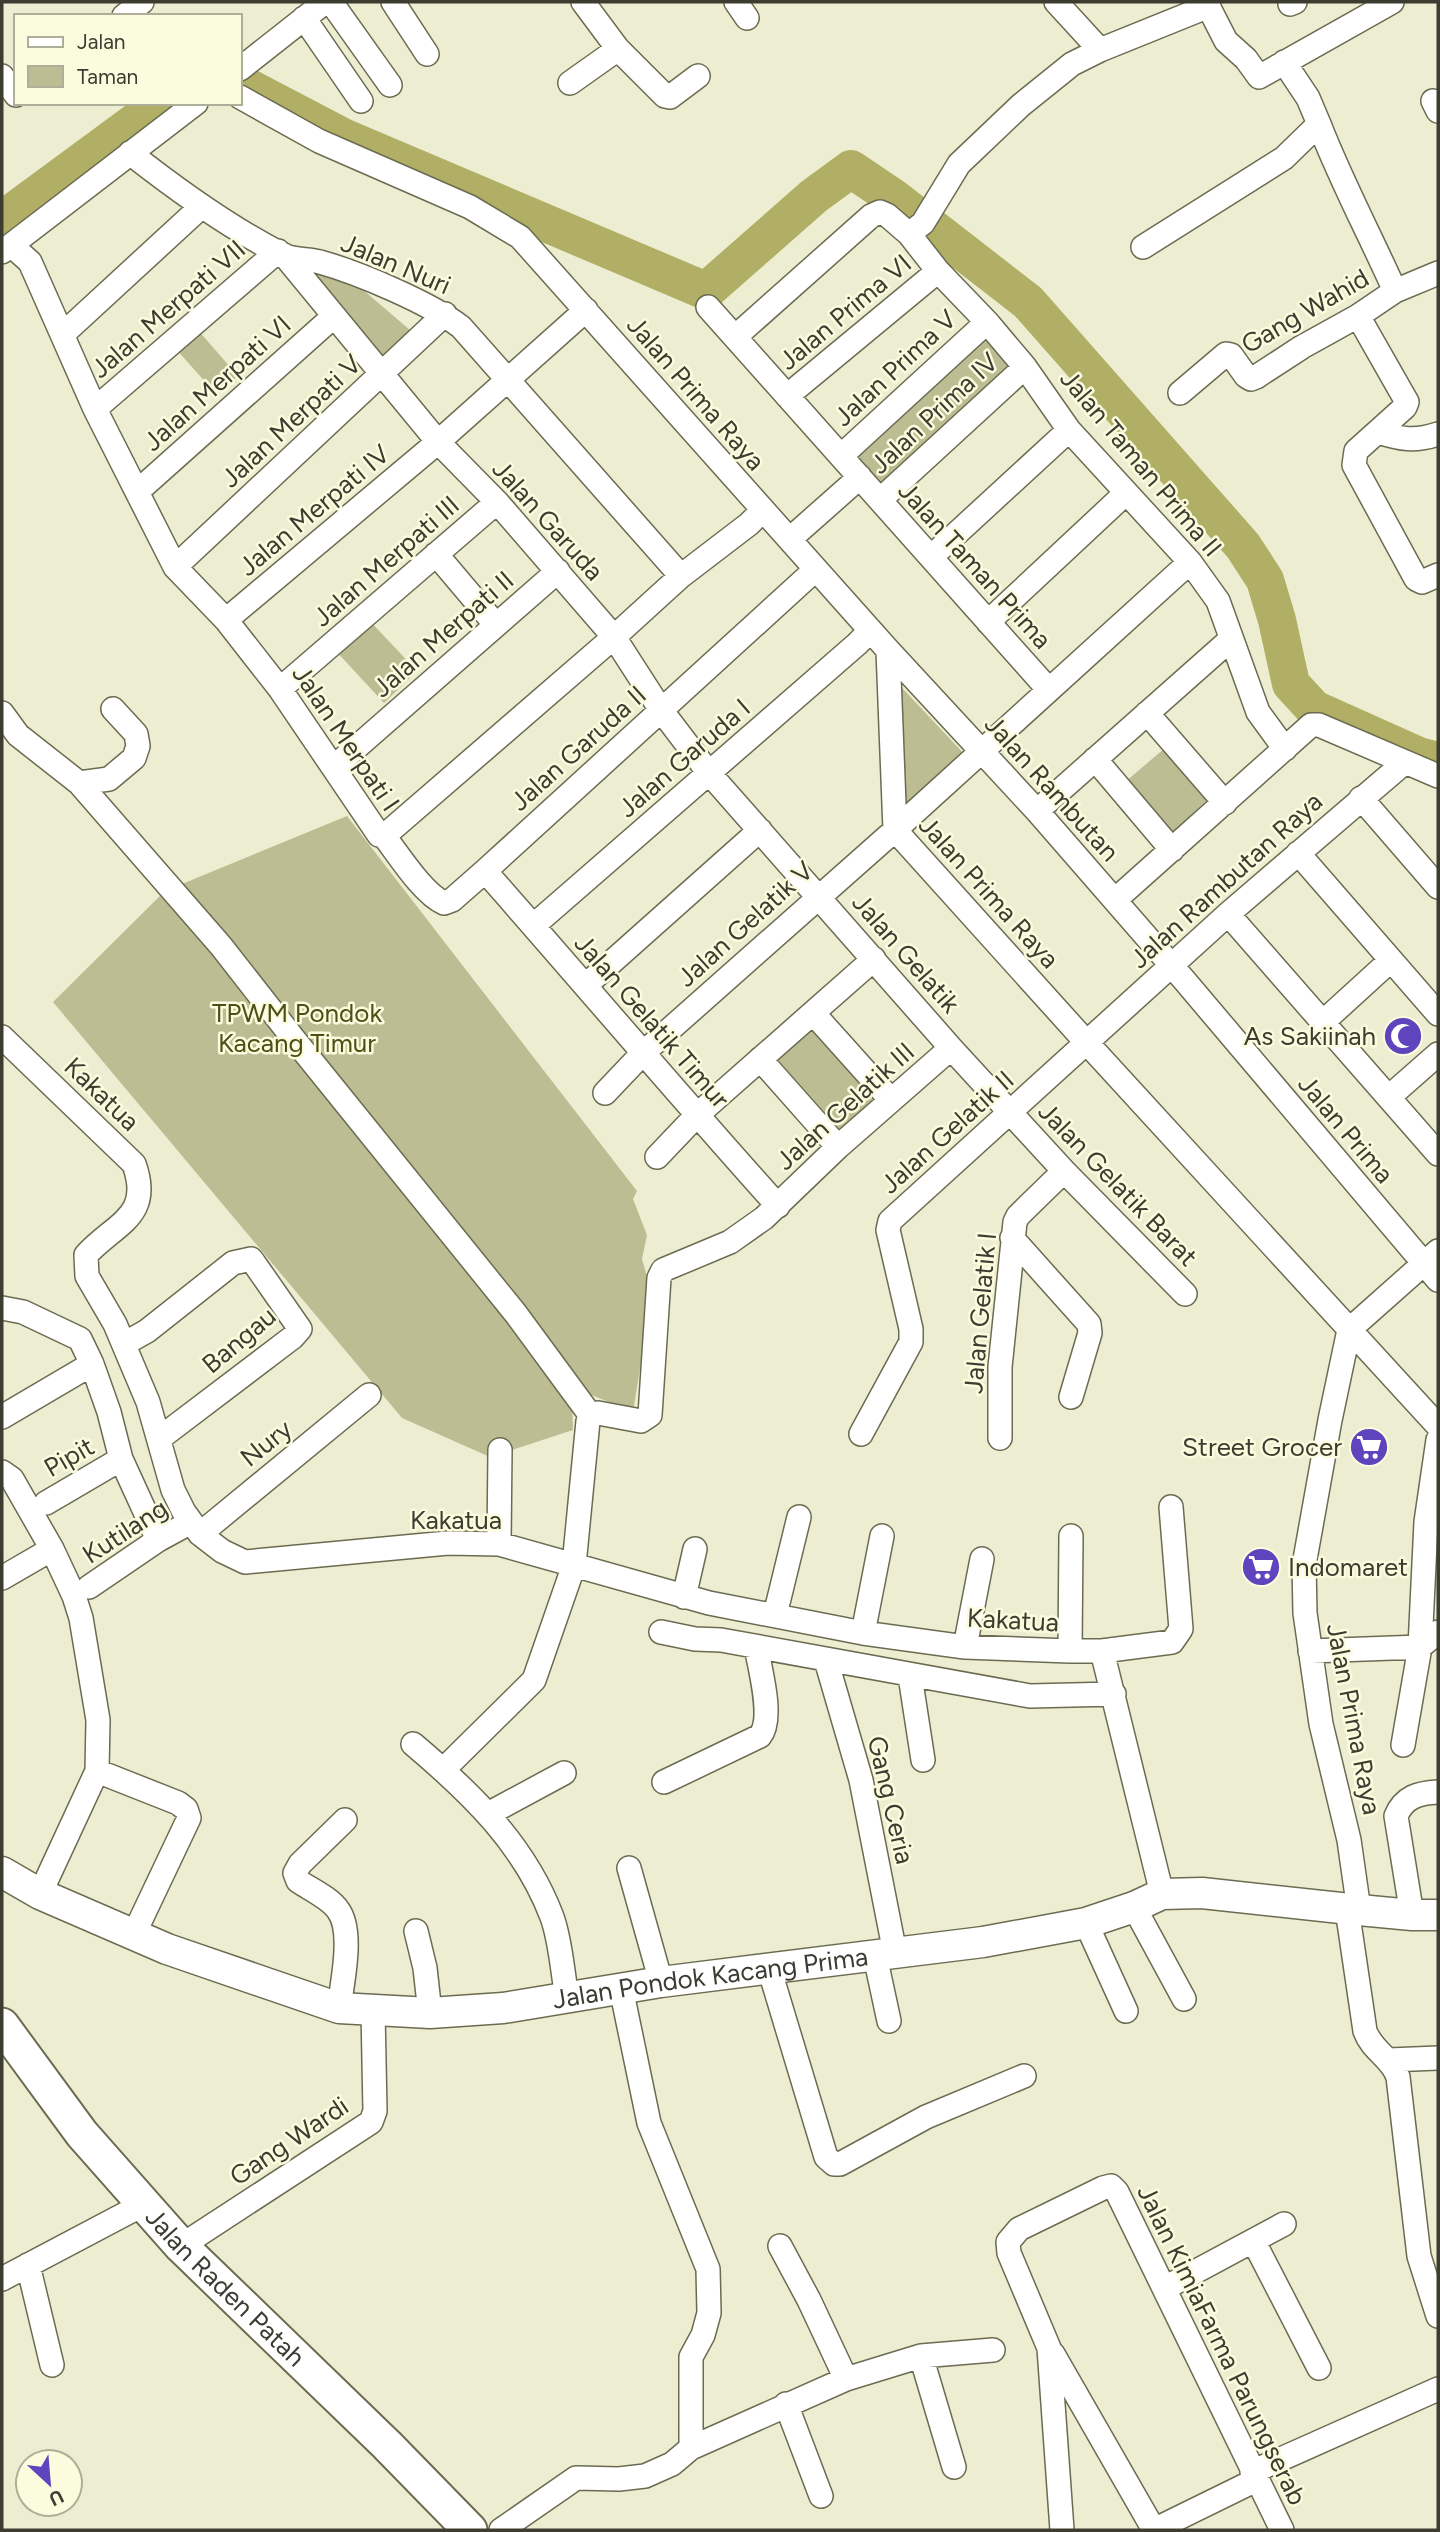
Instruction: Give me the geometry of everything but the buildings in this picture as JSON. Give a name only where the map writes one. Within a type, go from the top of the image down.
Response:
[{"type":"main road","name":"Jalan Raden Patah","points":[[2,2025],[82,2134],[181,2246],[387,2445],[470,2530]]},
{"type":"street","points":[[127,14],[142,2]]},
{"type":"street","points":[[242,67],[325,2]]},
{"type":"street","points":[[331,2],[390,85]]},
{"type":"street","points":[[393,2],[427,54]]},
{"type":"street","points":[[583,2],[618,48],[667,97],[698,76]]},
{"type":"street","points":[[1056,2],[1100,50]]},
{"type":"street","points":[[921,221],[959,164],[1021,105],[1072,64],[1100,50],[1207,4],[1226,41],[1246,59],[1259,77],[1392,2]]},
{"type":"street","points":[[304,18],[361,101]]},
{"type":"street","points":[[570,83],[618,48]]},
{"type":"street","points":[[1284,62],[1308,99],[1338,171],[1362,216],[1395,291]]},
{"type":"street","points":[[2,76],[14,93]]},
{"type":"street","name":"Jalan Prima Raya","points":[[242,98],[319,141],[495,220],[520,237],[586,310],[888,650],[895,830],[1349,1330],[1304,1565],[1305,1613],[1321,1724],[1349,1840],[1365,2031],[1376,2050],[1389,2060]]},
{"type":"street","points":[[6,248],[193,105]]},
{"type":"street","points":[[1143,247],[1284,158],[1319,124]]},
{"type":"street","name":"Jalan Nuri","points":[[130,153],[202,206],[281,253],[353,274],[445,314],[461,327],[508,379],[681,576]]},
{"type":"street","points":[[63,334],[202,206]]},
{"type":"street","name":"Jalan Taman Prima II","points":[[735,337],[871,216],[880,212],[921,221],[938,271],[987,322],[1025,367],[1069,429],[1190,562],[1218,601],[1258,712],[1285,749]]},
{"type":"street","name":"Jalan Merpati I","points":[[6,248],[30,262],[95,408],[175,567],[226,621],[280,689],[379,835],[384,836],[681,576],[762,511]]},
{"type":"street","name":"Jalan Garuda","points":[[281,253],[439,442],[497,502],[614,637],[661,710],[709,773],[760,830]]},
{"type":"street","name":"Jalan Merpati VII","points":[[95,408],[281,253]]},
{"type":"street","name":"Jalan Prima VI","points":[[787,396],[938,271]]},
{"type":"street","name":"Gang Wahid","points":[[1180,393],[1226,354],[1231,355],[1246,376],[1251,379],[1256,377],[1302,347],[1359,316],[1395,291],[1438,273]]},
{"type":"street","name":"Jalan Taman Prima","points":[[708,307],[1049,690]]},
{"type":"street","name":"Jalan Merpati IV","points":[[226,621],[439,442],[586,310]]},
{"type":"street","name":"Jalan Merpati V","points":[[175,567],[445,314]]},
{"type":"street","points":[[1359,316],[1407,402],[1405,407],[1356,451],[1354,465],[1416,579],[1422,582],[1438,575]]},
{"type":"street","name":"Jalan Merpati VI","points":[[138,491],[333,317]]},
{"type":"street","name":"Jalan Prima V","points":[[841,456],[987,322]]},
{"type":"street","name":"Jalan Prima IV","points":[[880,500],[1025,367]]},
{"type":"street","points":[[931,558],[1069,429]]},
{"type":"street","points":[[1378,432],[1420,440],[1438,434]]},
{"type":"street","name":"Jalan Taman Prima","points":[[790,540],[860,477]]},
{"type":"street","points":[[988,622],[1126,493]]},
{"type":"street","name":"Jalan Merpati III","points":[[280,689],[497,502]]},
{"type":"street","points":[[436,554],[496,625]]},
{"type":"street","name":"Jalan Gelatik V","points":[[605,1093],[642,1054],[895,830],[1190,562]]},
{"type":"street","name":"Jalan Garuda II","points":[[384,836],[438,901],[444,903],[452,900],[815,570]]},
{"type":"street","name":"Jalan Merpati II","points":[[334,767],[558,571]]},
{"type":"street","name":"Jalan Garuda I","points":[[533,926],[870,631]]},
{"type":"street","points":[[1037,811],[1231,639]]},
{"type":"street","name":"Jalan Rambutan","points":[[888,650],[1037,811],[1172,965]]},
{"type":"street","points":[[79,783],[109,779],[134,758],[138,746],[136,734],[113,709]]},
{"type":"street","points":[[2,713],[18,735],[79,783],[222,946],[516,1314],[591,1416],[588,1421],[574,1565],[534,1680],[443,1770]]},
{"type":"street","points":[[1147,713],[1224,803]]},
{"type":"street","points":[[1115,900],[1311,725],[1319,725],[1438,776]]},
{"type":"street","points":[[1095,759],[1172,850]]},
{"type":"street","name":"Jalan Rambutan Raya","points":[[1087,1043],[1228,914],[1405,762]]},
{"type":"street","points":[[1361,798],[1438,887]]},
{"type":"street","points":[[586,985],[760,830]]},
{"type":"street","name":"Jalan Gelatik","points":[[760,830],[951,1048],[1012,1112]]},
{"type":"street","points":[[1298,853],[1438,1014]]},
{"type":"street","name":"Jalan Gelatik Timur","points":[[485,872],[778,1206]]},
{"type":"street","points":[[1228,914],[1438,1154]]},
{"type":"street","points":[[657,1157],[696,1115],[874,959]]},
{"type":"street","points":[[1323,1022],[1391,960]]},
{"type":"street","name":"Jalan Prima","points":[[1172,965],[1433,1265]]},
{"type":"street","points":[[813,1013],[891,1100]]},
{"type":"street","name":"Kakatua","points":[[2,1037],[134,1164],[139,1177],[140,1194],[135,1209],[128,1221],[86,1255],[87,1276],[102,1334],[148,1402],[160,1438],[181,1531],[245,1562],[447,1544],[499,1544],[684,1597],[863,1633],[965,1647],[1102,1651],[1172,1642],[1181,1629],[1171,1507]]},
{"type":"street","name":"Jalan Gelatik II","points":[[861,1434],[911,1342],[911,1329],[888,1230],[890,1221],[1087,1043]]},
{"type":"street","name":"Jalan Gelatik III","points":[[591,1416],[598,1413],[641,1421],[650,1415],[659,1278],[663,1270],[730,1242],[778,1206],[838,1147],[951,1048]]},
{"type":"street","points":[[1389,1097],[1438,1054]]},
{"type":"street","points":[[760,1059],[838,1147]]},
{"type":"street","name":"Jalan Gelatik Barat","points":[[1012,1112],[1064,1171],[1185,1294]]},
{"type":"street","name":"Jalan Gelatik I","points":[[1000,1438],[1000,1367],[1012,1238],[1018,1216],[1064,1171]]},
{"type":"street","points":[[1012,1238],[1089,1324],[1090,1334],[1071,1397]]},
{"type":"street","name":"Bangau","points":[[102,1334],[147,1331],[233,1263],[244,1259],[251,1259],[300,1329],[160,1438]]},
{"type":"street","points":[[1433,1265],[1349,1330],[1438,1426]]},
{"type":"street","points":[[2,1308],[102,1334],[92,1364],[121,1459],[181,1531]]},
{"type":"street","points":[[2,1417],[92,1364]]},
{"type":"street","name":"Nury","points":[[181,1531],[369,1395]]},
{"type":"street","points":[[1403,1745],[1420,1647],[1438,1440]]},
{"type":"street","points":[[499,1544],[500,1450]]},
{"type":"street","name":"Pipit","points":[[46,1503],[121,1459]]},
{"type":"street","points":[[2,1472],[12,1479],[74,1596],[81,1618],[99,1720],[97,1771],[40,1894]]},
{"type":"street","points":[[775,1615],[799,1517]]},
{"type":"street","name":"Kutilang","points":[[89,1587],[181,1531]]},
{"type":"street","points":[[863,1633],[882,1536]]},
{"type":"street","points":[[1069,1651],[1071,1536]]},
{"type":"street","points":[[2,1578],[51,1549]]},
{"type":"street","points":[[684,1597],[695,1549]]},
{"type":"street","points":[[965,1647],[982,1559]]},
{"type":"street","points":[[661,1632],[1030,1696],[1114,1694]]},
{"type":"street","points":[[1310,1651],[1420,1647],[1438,1632]]},
{"type":"street","points":[[664,1782],[760,1736],[763,1732],[767,1713],[756,1647]]},
{"type":"street","points":[[1102,1651],[1162,1894]]},
{"type":"street","name":"Gang Ceria","points":[[826,1660],[861,1780],[885,1955],[888,2021]]},
{"type":"street","points":[[910,1676],[923,1760]]},
{"type":"street","points":[[414,1744],[498,1825],[538,1885],[553,1920],[567,1996]]},
{"type":"street","points":[[97,1771],[177,1803],[186,1808],[189,1818],[134,1934]]},
{"type":"street","points":[[488,1814],[564,1773]]},
{"type":"street","points":[[1425,1915],[1396,1816],[1401,1804],[1408,1798],[1438,1792]]},
{"type":"street","points":[[339,2008],[345,1954],[344,1921],[338,1908],[298,1881],[295,1873],[300,1864],[345,1819]]},
{"type":"street","points":[[629,1868],[661,1982]]},
{"type":"street","name":"Jalan Pondok Kacang Prima","points":[[2,1872],[40,1894],[167,1949],[339,2008],[430,2013],[503,2008],[661,1982],[983,1942],[1086,1923],[1134,1907],[1162,1894],[1202,1893],[1425,1915]]},
{"type":"street","points":[[1134,1907],[1184,1999]]},
{"type":"street","points":[[1086,1923],[1126,2011]]},
{"type":"street","points":[[416,1931],[425,1968],[430,2013]]},
{"type":"street","points":[[769,1968],[826,2157],[834,2164],[840,2164],[926,2117],[1024,2076]]},
{"type":"street","points":[[621,1988],[649,2123],[708,2269],[709,2313],[703,2335],[691,2357],[691,2448]]},
{"type":"street","name":"Gang Wardi","points":[[181,2246],[371,2122],[375,2111],[373,2011]]},
{"type":"street","points":[[1389,2060],[1438,2058]]},
{"type":"street","points":[[1389,2060],[1398,2077],[1419,2256],[1438,2316]]},
{"type":"street","name":"Jalan KimiaFarma Parungserab","points":[[1049,2348],[1009,2253],[1007,2242],[1019,2229],[1111,2186],[1117,2192],[1165,2288],[1282,2530]]},
{"type":"street","points":[[2,2279],[144,2204]]},
{"type":"street","points":[[1165,2288],[1284,2224]]},
{"type":"street","points":[[1254,2242],[1319,2368]]},
{"type":"street","points":[[780,2246],[846,2379]]},
{"type":"street","points":[[28,2265],[52,2365]]},
{"type":"street","points":[[1049,2348],[1062,2530]]},
{"type":"street","points":[[1049,2348],[1154,2530],[1254,2476],[1438,2389]]},
{"type":"street","points":[[501,2530],[576,2478],[609,2480],[645,2476],[672,2465],[691,2448],[846,2379],[921,2356],[993,2350]]},
{"type":"street","points":[[921,2356],[954,2468]]},
{"type":"street","points":[[786,2404],[821,2496]]},
{"type":"green space","points":[[294,265],[362,289],[410,330],[380,359]]},
{"type":"green space","points":[[197,329],[238,376],[217,395],[175,348]]},
{"type":"green space","points":[[988,331],[1018,366],[881,492],[849,455]]},
{"type":"green space","points":[[368,619],[417,671],[384,703],[335,650]]},
{"type":"green space","points":[[889,674],[967,757],[898,819]]},
{"type":"green space","points":[[1165,748],[1210,797],[1171,834],[1125,782]]},
{"type":"green space","name":"TPWM Pondok Kacang Timur","points":[[347,816],[637,1191],[633,1199],[647,1235],[642,1259],[652,1294],[633,1412],[589,1394],[572,1402],[573,1430],[490,1457],[402,1418],[53,1002],[165,891]]},
{"type":"green space","points":[[811,1022],[880,1100],[839,1135],[769,1059]]},
{"type":"waterway","points":[[242,84],[345,138],[706,291],[814,196],[851,169],[894,198],[1028,302],[1243,546],[1265,580],[1291,684],[1314,709],[1419,756],[1438,761]]},
{"type":"waterway","points":[[2,220],[158,105]]},
{"type":"place","name":"As Sakiinah","points":[[1403,1036]]},
{"type":"place","name":"Street Grocer","points":[[1369,1447]]},
{"type":"place","name":"Indomaret","points":[[1261,1567]]}]
